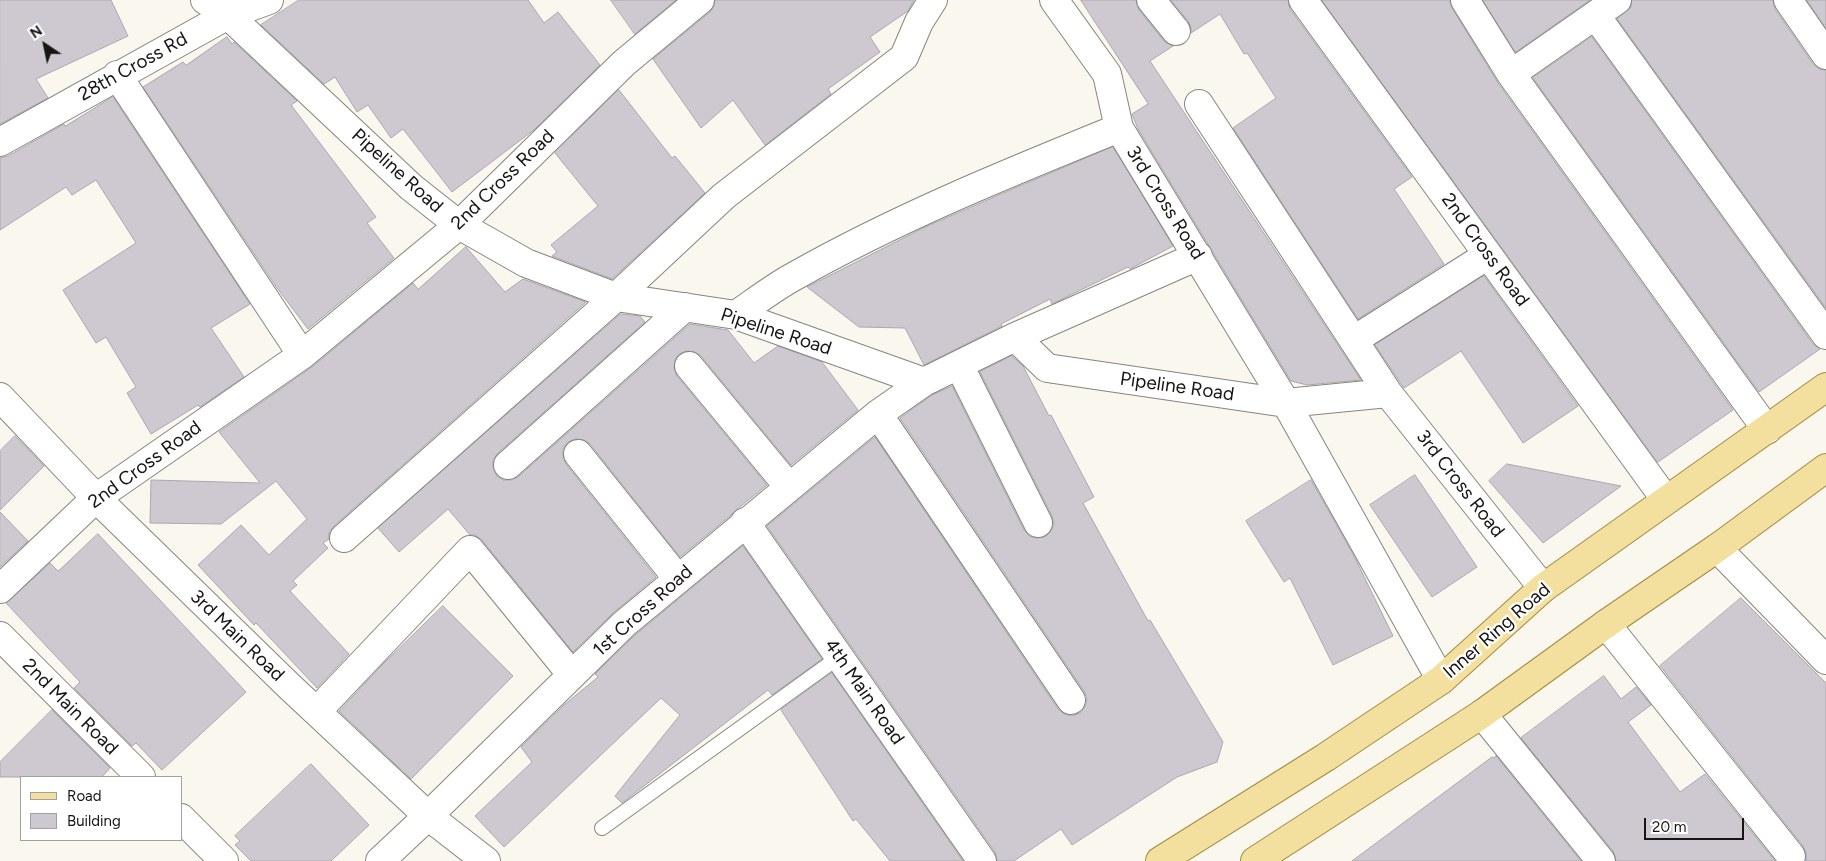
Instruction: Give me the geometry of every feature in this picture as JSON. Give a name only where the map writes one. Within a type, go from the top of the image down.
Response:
[{"type":"main road","name":"Inner Ring Road","points":[[1160,861],[1326,757],[1441,680],[1543,588],[1826,388]]},
{"type":"main road","points":[[1258,860],[1482,714],[1606,624],[1718,548],[1826,468]]},
{"type":"street","name":"Pipeline Road","points":[[205,0],[228,15],[411,187],[459,225],[526,263],[616,297],[736,315],[924,382]]},
{"type":"street","name":"28th Cross Rd","points":[[0,142],[117,75],[228,15],[269,0]]},
{"type":"street","name":"2nd Cross Road","points":[[0,589],[96,498],[302,355],[459,225],[624,63],[700,0]]},
{"type":"street","points":[[344,538],[616,297],[724,196],[904,57],[919,22],[933,0]]},
{"type":"street","name":"3rd Cross Road","points":[[1054,0],[1107,74],[1118,128],[1198,256],[1286,403],[1441,680]]},
{"type":"street","points":[[1151,0],[1176,31]]},
{"type":"street","name":"2nd Cross Road","points":[[1303,0],[1666,500]]},
{"type":"street","points":[[1465,0],[1511,74],[1767,430]]},
{"type":"street","points":[[1511,74],[1617,0]]},
{"type":"street","points":[[1788,0],[1826,55]]},
{"type":"street","points":[[1596,16],[1826,336]]},
{"type":"street","points":[[117,75],[302,355]]},
{"type":"street","name":"3rd Cross Road","points":[[1199,104],[1388,393],[1543,588]]},
{"type":"street","points":[[736,315],[792,277],[899,222],[1118,128]]},
{"type":"street","points":[[1354,340],[1488,255]]},
{"type":"street","points":[[924,382],[1016,337],[1198,256]]},
{"type":"street","points":[[508,465],[685,308]]},
{"type":"street","name":"Pipeline Road","points":[[1016,337],[1047,368],[1286,403],[1388,393]]},
{"type":"street","points":[[960,365],[1038,523]]},
{"type":"street","points":[[689,366],[789,487]]},
{"type":"street","name":"1st Cross Road","points":[[380,861],[624,624],[745,522],[878,414],[924,382]]},
{"type":"street","name":"3rd Main Road","points":[[0,397],[96,498],[317,711],[428,816],[486,861]]},
{"type":"street","points":[[878,414],[1071,700]]},
{"type":"street","points":[[578,454],[678,579]]},
{"type":"street","name":"4th Main Road","points":[[745,522],[982,861]]},
{"type":"street","points":[[1718,548],[1826,660]]},
{"type":"street","points":[[317,711],[470,550],[572,675]]},
{"type":"street","points":[[1606,624],[1791,856]]},
{"type":"street","name":"2nd Main Road","points":[[0,636],[140,776]]},
{"type":"street","points":[[1482,714],[1601,861]]},
{"type":"street","points":[[182,819],[224,861]]},
{"type":"lane","points":[[602,828],[839,657]]},
{"type":"building","points":[[0,0],[111,0],[128,36],[36,79],[48,98],[0,124]]},
{"type":"building","points":[[299,0],[528,0],[544,23],[558,12],[600,65],[535,129],[452,192],[403,129],[391,138],[368,105],[357,112],[335,77],[324,84],[261,25]]},
{"type":"building","points":[[611,0],[676,0],[635,34]]},
{"type":"building","points":[[715,0],[914,0],[908,11],[870,37],[880,52],[828,89],[831,94],[765,145],[733,100],[701,128],[653,59],[710,12]]},
{"type":"building","points":[[1081,0],[1136,0],[1139,10],[1164,41],[1173,46],[1150,61],[1361,380],[1307,385],[1291,381],[1138,129],[1132,114],[1148,104]]},
{"type":"building","points":[[1171,0],[1288,0],[1290,9],[1412,177],[1394,189],[1444,264],[1358,319],[1233,128],[1276,98],[1247,53],[1244,54],[1220,14],[1191,33],[1188,21]]},
{"type":"building","points":[[1322,0],[1449,0],[1498,83],[1733,410],[1658,462]]},
{"type":"building","points":[[1483,0],[1590,0],[1516,52]]},
{"type":"building","points":[[1632,0],[1773,0],[1775,9],[1813,64],[1819,69],[1826,70],[1826,308],[1617,19],[1631,7]]},
{"type":"building","points":[[1807,0],[1826,0],[1826,28]]},
{"type":"building","points":[[227,37],[232,44],[234,42],[297,101],[291,105],[376,217],[367,223],[394,258],[308,329],[277,288],[143,87],[183,62],[186,65]]},
{"type":"building","points":[[1592,37],[1813,344],[1820,349],[1759,392],[1533,78]]},
{"type":"building","points":[[619,90],[672,158],[675,156],[705,193],[612,279],[552,256],[557,252],[551,245],[598,206],[555,153]]},
{"type":"building","points":[[113,97],[250,304],[211,328],[244,377],[200,407],[198,405],[151,434],[127,393],[136,387],[106,337],[96,343],[63,290],[136,243],[96,180],[72,195],[66,187],[0,230],[0,158],[8,156],[64,124],[65,126]]},
{"type":"building","points":[[1113,147],[1173,246],[1130,269],[1128,267],[1052,304],[1050,299],[1001,324],[1002,326],[924,365],[905,328],[859,327],[807,287],[923,228]]},
{"type":"building","points":[[466,247],[505,292],[523,279],[586,302],[334,526],[329,533],[329,539],[323,543],[328,548],[293,581],[297,585],[290,591],[349,654],[317,688],[198,565],[241,525],[269,555],[307,519],[276,481],[221,524],[150,523],[151,480],[260,483],[219,432],[312,367],[413,283],[418,289]]},
{"type":"building","points":[[1484,276],[1578,406],[1523,443],[1461,351],[1404,388],[1375,345]]},
{"type":"building","points":[[621,314],[640,316],[645,322],[498,453],[493,460],[493,468],[497,476],[503,480],[511,480],[518,477],[690,324],[728,330],[754,363],[778,346],[822,362],[858,410],[791,465],[701,356],[695,352],[687,351],[679,354],[675,360],[674,368],[677,376],[767,485],[680,557],[590,444],[584,440],[576,439],[568,442],[563,449],[566,464],[656,577],[613,613],[573,652],[482,540],[475,535],[470,535],[448,509],[399,552],[378,528]]},
{"type":"building","points":[[1012,356],[1023,366],[1094,497],[1083,503],[1148,621],[1150,620],[1223,742],[1217,762],[1177,777],[1072,845],[1061,829],[1014,861],[997,861],[995,852],[767,526],[875,437],[1058,709],[1064,714],[1072,716],[1080,713],[1087,699],[1084,691],[900,418],[932,395],[952,386],[1024,530],[1029,536],[1045,537],[1051,531],[1054,524],[1052,516],[980,372]]},
{"type":"building","points":[[15,436],[44,466],[0,510],[0,451]]},
{"type":"building","points":[[1507,464],[1621,486],[1543,543],[1489,481]]},
{"type":"building","points":[[1415,475],[1477,567],[1432,597],[1370,505]]},
{"type":"building","points":[[1311,480],[1353,554],[1393,636],[1333,665],[1290,578],[1284,582],[1246,521]]},
{"type":"building","points":[[0,512],[28,541],[0,567]]},
{"type":"building","points":[[98,534],[246,692],[162,770],[136,743],[132,746],[74,688],[80,682],[6,603],[50,563],[58,571]]},
{"type":"building","points":[[743,546],[822,659],[772,695],[768,690],[622,803],[615,796],[680,715],[661,698],[504,847],[475,816],[532,762],[521,747],[564,705],[598,677],[595,674],[634,636]]},
{"type":"building","points":[[1741,598],[1826,683],[1826,861],[1806,861],[1806,853],[1803,846],[1660,666]]},
{"type":"building","points":[[443,606],[513,676],[411,779],[339,711],[383,664]]},
{"type":"building","points":[[832,673],[963,861],[890,861],[856,819],[853,821],[781,710]]},
{"type":"building","points":[[1604,676],[1621,699],[1636,687],[1651,705],[1628,722],[1680,792],[1705,774],[1775,861],[1616,861],[1613,851],[1521,738]]},
{"type":"building","points":[[52,710],[110,768],[103,776],[0,777],[0,762]]},
{"type":"building","points":[[1496,756],[1581,861],[1352,861],[1492,757]]},
{"type":"building","points":[[311,764],[369,825],[331,861],[251,861],[235,845],[240,841],[235,836]]}]
